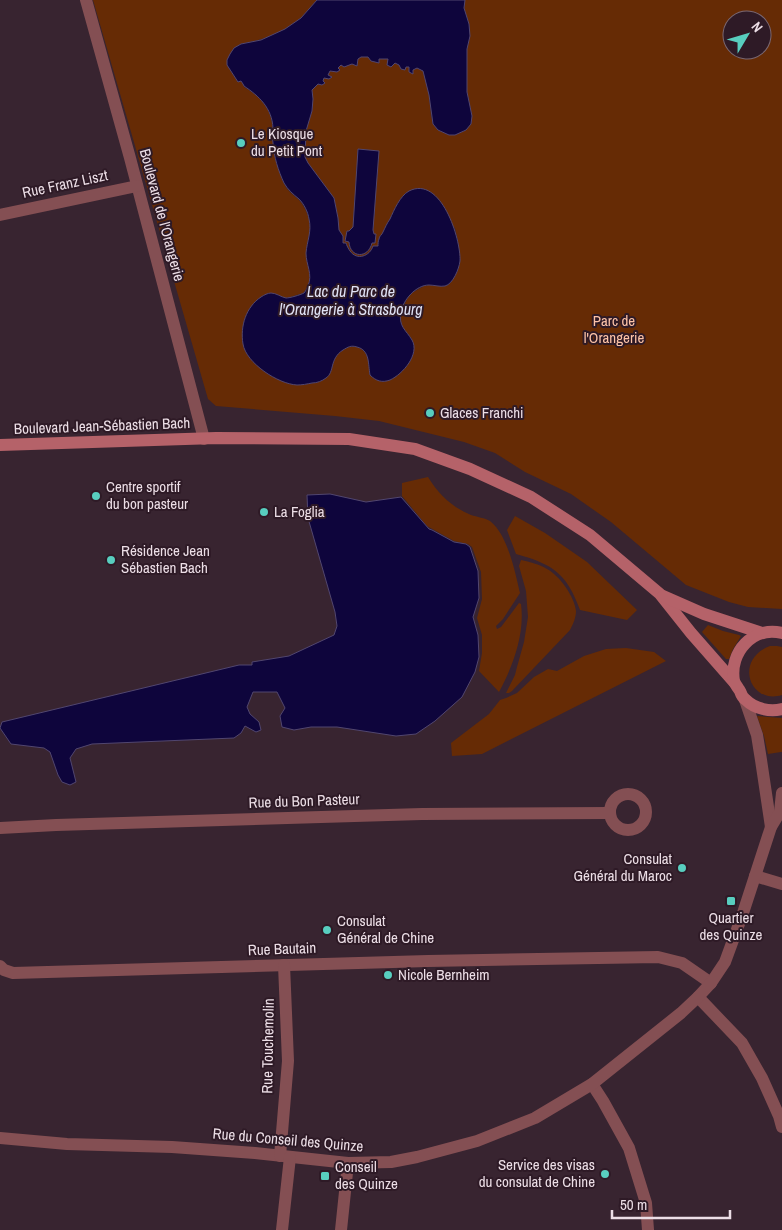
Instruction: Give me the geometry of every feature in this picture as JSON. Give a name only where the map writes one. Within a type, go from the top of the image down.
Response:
[{"type":"street","name":"Boulevard de l'Orangerie","points":[[86,0],[204,439]]},
{"type":"street","name":"Rue Franz Liszt","points":[[0,215],[137,186]]},
{"type":"street","name":"Boulevard Jean-Sébastien Bach","points":[[0,445],[216,438],[349,439],[415,450],[470,469],[531,497],[590,535],[660,594]]},
{"type":"street","points":[[660,594],[704,614],[762,633]]},
{"type":"street","points":[[660,594],[734,682],[745,700],[761,709],[782,709]]},
{"type":"street","points":[[734,682],[734,659],[746,640],[762,633],[775,631],[782,633]]},
{"type":"street","name":"Rue du Conseil des Quinze","points":[[745,700],[761,760],[771,826]]},
{"type":"street","name":"Rue du Conseil des Quinze","points":[[0,1138],[66,1144],[172,1147],[348,1163],[390,1162],[478,1141],[535,1118],[592,1084],[698,997],[711,983],[725,962],[771,826],[780,812],[782,793]]},
{"type":"street","name":"Rue du Bon Pasteur","points":[[0,828],[422,814],[610,813]]},
{"type":"street","points":[[755,876],[782,884]]},
{"type":"street","name":"Rue Bautain","points":[[0,966],[4,970],[13,973],[658,957],[682,963],[711,983]]},
{"type":"street","name":"Rue Touchemolin","points":[[282,1230],[288,1061],[284,965]]},
{"type":"street","points":[[698,997],[742,1043],[762,1078],[782,1127]]},
{"type":"street","points":[[592,1084],[629,1148],[646,1203],[648,1230]]},
{"type":"street","points":[[341,1230],[348,1163]]},
{"type":"green space","name":"Parc de l'Orangerie","points":[[93,0],[317,0],[299,19],[286,29],[267,37],[241,44],[227,65],[238,82],[241,81],[244,87],[257,96],[270,114],[275,157],[284,184],[302,203],[309,219],[310,229],[307,252],[310,275],[309,284],[303,293],[287,298],[297,385],[314,383],[326,377],[339,352],[347,347],[356,347],[364,352],[369,363],[370,375],[412,339],[402,327],[401,312],[407,299],[412,293],[424,286],[445,286],[449,284],[460,263],[455,228],[409,191],[401,198],[379,238],[378,246],[361,257],[352,253],[346,244],[343,243],[334,198],[305,157],[306,131],[312,110],[312,90],[324,78],[331,77],[328,75],[330,71],[361,57],[368,57],[379,62],[379,58],[389,59],[387,65],[395,63],[399,65],[401,70],[406,66],[413,73],[413,70],[417,68],[423,71],[433,124],[438,130],[449,135],[455,135],[466,130],[471,124],[472,116],[467,92],[467,49],[470,35],[464,8],[465,0],[782,0],[782,609],[748,607],[729,602],[686,585],[611,522],[571,494],[525,472],[495,453],[464,442],[379,421],[216,406],[208,399]],"holes":[[[358,149],[379,151],[373,240],[371,247],[364,254],[349,247],[349,231],[353,227]]]},
{"type":"green space","points":[[428,477],[441,495],[452,504],[464,512],[490,521],[502,535],[510,554],[520,593],[503,619],[496,626],[497,629],[501,627],[519,603],[521,604],[522,615],[517,650],[499,692],[479,671],[482,635],[477,618],[482,599],[481,572],[472,547],[468,544],[454,541],[427,526],[402,496],[402,483]]},
{"type":"green space","points":[[515,516],[545,533],[587,562],[637,610],[627,620],[580,610],[570,587],[557,572],[540,562],[516,554],[507,530]]},
{"type":"green space","points":[[521,560],[531,562],[552,572],[570,593],[575,605],[576,614],[570,630],[512,691],[506,693],[515,675],[524,642],[528,617],[526,591],[519,566]]},
{"type":"green space","points":[[708,625],[741,636],[729,659],[726,659],[702,632]]},
{"type":"green space","points":[[770,646],[782,647],[782,695],[771,696],[761,693],[754,687],[750,679],[749,670],[752,661],[759,652]]},
{"type":"green space","points":[[626,648],[654,652],[666,661],[482,754],[452,756],[451,743],[489,714],[500,700],[517,693],[534,677],[548,669],[557,671],[584,656],[606,649]]},
{"type":"green space","points":[[757,716],[782,718],[782,752],[768,754]]},
{"type":"water","name":"Lac du Parc de l'Orangerie à Strasbourg","points":[[317,0],[465,0],[464,8],[469,24],[470,36],[467,49],[467,92],[472,116],[471,124],[466,130],[455,135],[449,135],[438,130],[433,124],[423,71],[417,68],[413,70],[413,74],[409,72],[409,67],[406,67],[405,70],[401,69],[395,63],[391,67],[387,65],[388,59],[379,59],[379,63],[371,61],[368,57],[361,57],[358,59],[357,66],[352,64],[344,67],[341,65],[338,68],[340,70],[337,72],[330,71],[328,75],[332,77],[329,79],[324,78],[323,81],[325,83],[322,85],[318,84],[312,90],[312,111],[306,131],[305,157],[334,198],[343,243],[346,243],[353,254],[363,256],[373,246],[378,246],[379,237],[383,233],[400,200],[409,191],[420,189],[431,192],[439,200],[453,225],[457,239],[460,261],[457,272],[451,282],[445,286],[429,285],[415,290],[402,307],[401,321],[403,328],[412,340],[414,351],[405,368],[387,381],[379,381],[370,375],[366,354],[361,349],[353,346],[346,348],[336,357],[329,375],[323,380],[303,385],[289,384],[272,377],[256,365],[245,351],[243,344],[243,324],[251,306],[256,301],[269,293],[288,298],[302,294],[306,290],[310,277],[306,253],[310,223],[304,206],[287,188],[280,173],[275,158],[270,114],[260,98],[244,86],[241,81],[238,82],[227,65],[227,60],[234,48],[241,44],[261,40],[285,29],[301,18]]},
{"type":"water","points":[[358,149],[379,151],[373,230],[374,234],[376,234],[375,243],[372,243],[367,252],[363,254],[356,254],[352,251],[349,242],[345,241],[347,231],[353,227]]},
{"type":"water","points":[[330,494],[366,502],[401,497],[429,529],[454,542],[466,544],[470,547],[478,571],[479,598],[473,617],[478,635],[479,657],[475,672],[462,697],[435,721],[416,734],[396,736],[337,727],[311,727],[294,730],[282,727],[280,716],[285,708],[277,692],[253,692],[247,707],[250,714],[259,722],[261,730],[256,732],[245,726],[241,733],[234,738],[92,744],[76,749],[70,758],[76,782],[70,785],[62,782],[50,752],[44,748],[11,744],[0,728],[2,722],[239,665],[252,665],[252,662],[289,656],[334,635],[337,626],[335,612],[308,518],[307,495]]},
{"type":"place","name":"Le Kiosque du Petit Pont","points":[[241,143]]},
{"type":"place","name":"Glaces Franchi","points":[[430,413]]},
{"type":"place","name":"Centre sportif du bon pasteur","points":[[96,496]]},
{"type":"place","name":"La Foglia","points":[[264,512]]},
{"type":"place","name":"Résidence Jean Sébastien Bach","points":[[111,560]]},
{"type":"place","name":"Consulat Général du Maroc","points":[[682,868]]},
{"type":"place","name":"Quartier des Quinze","points":[[731,901]]},
{"type":"place","name":"Consulat Général de Chine","points":[[327,930]]},
{"type":"place","name":"Nicole Bernheim","points":[[388,975]]},
{"type":"place","name":"Service des visas du consulat de Chine","points":[[605,1174]]},
{"type":"place","name":"Conseil des Quinze","points":[[325,1176]]}]
